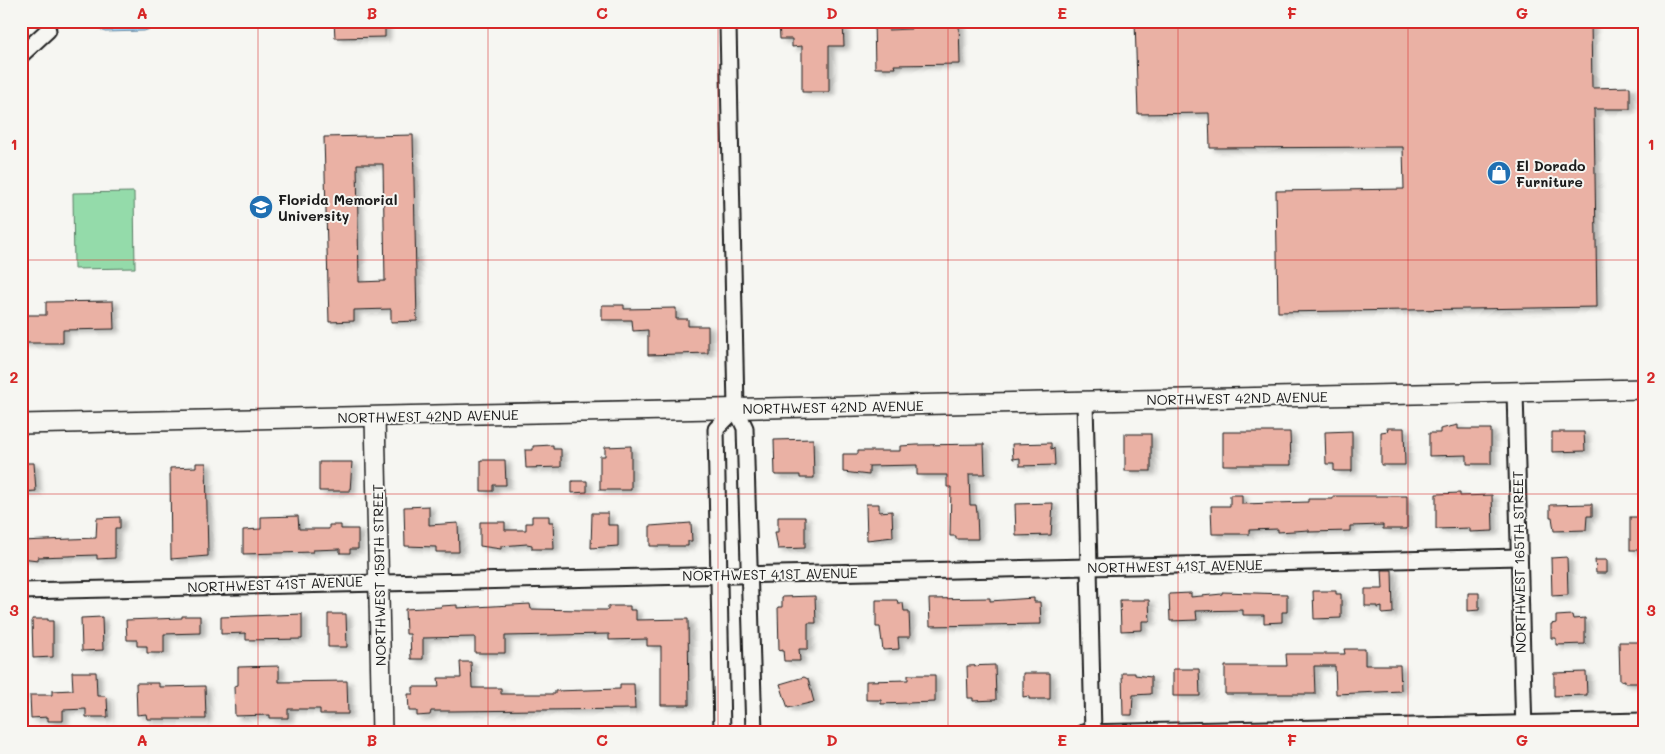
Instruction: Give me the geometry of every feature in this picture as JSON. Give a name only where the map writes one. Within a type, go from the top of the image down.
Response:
[{"type":"street","points":[[728,25],[736,409],[745,428],[754,733]]},
{"type":"street","points":[[21,55],[48,30]]},
{"type":"street","name":"NORTHWEST 42ND AVENUE","points":[[21,424],[1644,389]]},
{"type":"street","name":"NORTHWEST 165TH STREET","points":[[1515,392],[1524,728]]},
{"type":"street","points":[[1085,402],[1093,733]]},
{"type":"street","points":[[722,733],[716,429],[736,409]]},
{"type":"street","name":"NORTHWEST 159TH STREET","points":[[375,417],[382,733]]},
{"type":"street","name":"NORTHWEST 41ST AVENUE","points":[[21,591],[380,581],[1089,568],[1520,557]]},
{"type":"street","points":[[1083,733],[1524,728],[1644,721]]},
{"type":"green space","points":[[134,192],[135,268],[74,269],[73,193]]},
{"type":"water","points":[[86,21],[175,21],[144,31],[105,32]]},
{"type":"building","points":[[334,21],[385,21],[385,37],[335,38]]},
{"type":"building","points":[[779,21],[843,21],[844,46],[829,46],[829,92],[802,92],[802,46],[792,47],[792,39],[780,39]]},
{"type":"building","points":[[874,21],[888,21],[888,30],[911,29],[911,21],[959,21],[960,64],[894,65],[895,68],[875,68]]},
{"type":"building","name":"El Dorado Furniture","points":[[1135,21],[1591,21],[1592,88],[1630,87],[1630,109],[1594,109],[1597,307],[1278,312],[1276,191],[1404,189],[1403,147],[1210,148],[1209,113],[1138,114]]},
{"type":"building","points":[[413,135],[417,321],[391,322],[391,309],[354,310],[354,321],[329,322],[324,137]],"holes":[[[357,164],[383,164],[385,281],[359,282]]]},
{"type":"building","points":[[113,301],[114,329],[63,330],[63,343],[21,343],[21,315],[46,315],[46,302]]},
{"type":"building","points":[[602,305],[624,305],[624,309],[676,308],[676,319],[688,319],[688,326],[708,326],[708,353],[648,355],[648,330],[633,331],[632,320],[602,320]]},
{"type":"building","points":[[1458,425],[1458,429],[1491,429],[1491,464],[1467,464],[1467,455],[1429,456],[1429,433],[1440,433],[1440,429]]},
{"type":"building","points":[[1387,428],[1404,428],[1405,465],[1381,465],[1381,432],[1388,431]]},
{"type":"building","points":[[1352,431],[1352,471],[1334,471],[1334,464],[1326,464],[1325,432]]},
{"type":"building","points":[[1223,432],[1290,432],[1291,465],[1223,465]]},
{"type":"building","points":[[1552,432],[1584,432],[1585,451],[1552,452]]},
{"type":"building","points":[[1125,434],[1151,434],[1151,471],[1125,471]]},
{"type":"building","points":[[813,439],[814,478],[800,478],[800,475],[775,475],[774,440]]},
{"type":"building","points":[[1051,443],[1051,449],[1054,448],[1055,465],[1020,466],[1020,458],[1013,459],[1012,444]]},
{"type":"building","points":[[984,444],[985,474],[969,474],[970,505],[976,505],[978,539],[956,539],[956,536],[950,536],[951,487],[947,487],[947,475],[917,475],[917,465],[869,466],[869,475],[843,472],[843,454],[858,454],[858,451],[900,451],[900,446],[917,445]]},
{"type":"building","points":[[553,445],[553,449],[561,449],[561,467],[526,468],[525,450],[533,450],[533,446]]},
{"type":"building","points":[[631,446],[631,490],[600,490],[600,456],[605,456],[605,447]]},
{"type":"building","points":[[481,460],[505,460],[506,485],[493,485],[493,491],[481,491]]},
{"type":"building","points":[[319,462],[352,462],[350,491],[319,491]]},
{"type":"building","points":[[21,463],[34,463],[36,491],[21,492]]},
{"type":"building","points":[[196,463],[206,463],[208,556],[171,559],[170,468],[196,467]]},
{"type":"building","points":[[572,481],[587,481],[587,492],[572,493]]},
{"type":"building","points":[[1460,493],[1460,496],[1492,495],[1493,531],[1470,532],[1470,528],[1436,529],[1436,494]]},
{"type":"building","points":[[1230,495],[1242,495],[1242,504],[1308,502],[1308,499],[1333,499],[1333,496],[1407,496],[1407,529],[1383,529],[1383,525],[1350,526],[1350,531],[1309,532],[1309,530],[1278,532],[1278,529],[1249,530],[1249,534],[1212,534],[1211,506],[1230,506]]},
{"type":"building","points":[[1053,503],[1051,535],[1016,536],[1015,504]]},
{"type":"building","points":[[866,504],[879,504],[879,512],[892,511],[893,537],[867,540]]},
{"type":"building","points":[[1592,504],[1592,516],[1587,516],[1586,530],[1554,531],[1552,517],[1550,517],[1550,505]]},
{"type":"building","points":[[429,506],[429,525],[458,523],[459,552],[436,552],[436,547],[405,546],[404,507]]},
{"type":"building","points":[[592,513],[608,513],[608,525],[618,525],[618,546],[591,548]]},
{"type":"building","points":[[298,516],[299,529],[329,529],[329,525],[341,525],[341,529],[358,529],[358,549],[350,549],[350,553],[340,553],[340,549],[313,550],[313,552],[243,554],[243,530],[261,529],[261,517]]},
{"type":"building","points":[[532,516],[549,516],[549,522],[553,522],[554,549],[532,549],[532,545],[527,544],[501,546],[501,549],[480,546],[480,522],[505,522],[505,530],[526,530],[526,523],[532,523]]},
{"type":"building","points":[[120,517],[120,528],[115,528],[115,558],[97,559],[97,555],[38,557],[38,560],[21,558],[21,541],[96,538],[97,518]]},
{"type":"building","points":[[778,517],[805,517],[805,548],[778,549],[775,532],[778,532]]},
{"type":"building","points":[[1630,517],[1644,517],[1644,550],[1630,550]]},
{"type":"building","points":[[691,523],[692,541],[688,541],[688,546],[650,546],[650,526]]},
{"type":"building","points":[[1567,557],[1568,595],[1552,596],[1551,558]]},
{"type":"building","points":[[1595,560],[1607,560],[1607,573],[1596,573]]},
{"type":"building","points":[[1382,570],[1392,570],[1393,613],[1382,614],[1382,607],[1365,606],[1365,589],[1383,589]]},
{"type":"building","points":[[1313,591],[1336,591],[1336,594],[1341,594],[1341,618],[1314,619]]},
{"type":"building","points":[[1222,592],[1287,594],[1287,612],[1282,612],[1282,622],[1264,623],[1264,615],[1243,615],[1243,610],[1196,611],[1197,620],[1170,621],[1169,594],[1191,593],[1191,597],[1222,594]]},
{"type":"building","points":[[1468,593],[1479,593],[1479,610],[1468,611]]},
{"type":"building","points":[[815,596],[816,623],[808,623],[808,649],[799,649],[800,661],[784,661],[783,650],[779,651],[778,607],[782,607],[782,597]]},
{"type":"building","points":[[990,598],[990,601],[1034,598],[1034,602],[1040,602],[1041,624],[930,626],[929,599]]},
{"type":"building","points":[[876,600],[897,600],[898,603],[903,603],[904,611],[909,611],[910,637],[898,637],[899,649],[883,650],[880,627],[876,627]]},
{"type":"building","points":[[1120,600],[1149,600],[1150,621],[1142,621],[1142,630],[1121,631]]},
{"type":"building","points":[[530,604],[531,609],[608,610],[608,606],[630,606],[630,610],[636,610],[636,620],[688,619],[689,705],[661,705],[661,646],[647,646],[647,639],[609,640],[609,634],[505,636],[505,653],[475,653],[475,637],[423,638],[423,659],[411,659],[410,634],[406,634],[405,609],[457,605],[457,608]]},
{"type":"building","points":[[302,614],[302,639],[246,640],[246,633],[221,634],[221,617]]},
{"type":"building","points":[[328,614],[346,614],[347,647],[328,647]]},
{"type":"building","points":[[1572,615],[1573,619],[1585,618],[1585,644],[1556,645],[1556,638],[1551,638],[1551,624],[1556,623],[1556,616]]},
{"type":"building","points":[[182,616],[200,616],[200,633],[164,634],[164,653],[147,653],[147,646],[137,646],[137,640],[127,640],[126,620],[182,618]]},
{"type":"building","points":[[102,617],[103,650],[82,651],[81,618]]},
{"type":"building","points":[[32,619],[48,619],[48,621],[53,621],[53,657],[33,658]]},
{"type":"building","points":[[1619,642],[1644,642],[1644,683],[1625,683],[1625,680],[1620,681]]},
{"type":"building","points":[[1344,649],[1365,649],[1365,665],[1400,665],[1401,691],[1336,694],[1335,666],[1314,666],[1315,694],[1225,694],[1225,666],[1287,666],[1286,654],[1345,654]]},
{"type":"building","points":[[460,662],[471,662],[472,688],[501,688],[501,694],[555,694],[555,691],[620,689],[620,684],[634,684],[635,709],[431,711],[430,715],[417,716],[417,711],[409,711],[408,694],[413,694],[413,687],[439,687],[438,678],[461,678]]},
{"type":"building","points":[[995,665],[996,700],[973,701],[973,698],[968,698],[967,666]]},
{"type":"building","points":[[279,666],[279,682],[347,681],[348,714],[320,714],[320,709],[288,709],[288,718],[270,718],[270,715],[235,716],[234,686],[238,685],[238,667]]},
{"type":"building","points":[[1173,669],[1199,669],[1200,696],[1173,696]]},
{"type":"building","points":[[72,672],[96,672],[97,696],[105,696],[107,698],[108,717],[86,717],[86,709],[63,710],[63,721],[48,721],[48,717],[31,718],[30,695],[52,695],[52,691],[73,690]]},
{"type":"building","points":[[1586,672],[1587,695],[1554,696],[1554,673]]},
{"type":"building","points":[[1023,673],[1050,673],[1050,699],[1029,699],[1029,696],[1023,697]]},
{"type":"building","points":[[1122,673],[1135,673],[1135,675],[1151,677],[1151,694],[1133,695],[1132,715],[1123,715]]},
{"type":"building","points":[[908,675],[935,675],[935,702],[881,704],[881,700],[866,700],[866,681],[908,680]]},
{"type":"building","points":[[804,677],[808,679],[814,702],[788,708],[780,684]]},
{"type":"building","points":[[136,683],[159,683],[159,687],[205,686],[206,719],[147,719],[146,714],[137,715]]},
{"type":"place","name":"El Dorado Furniture","points":[[1499,173]]},
{"type":"place","name":"Florida Memorial University","points":[[261,207]]}]
